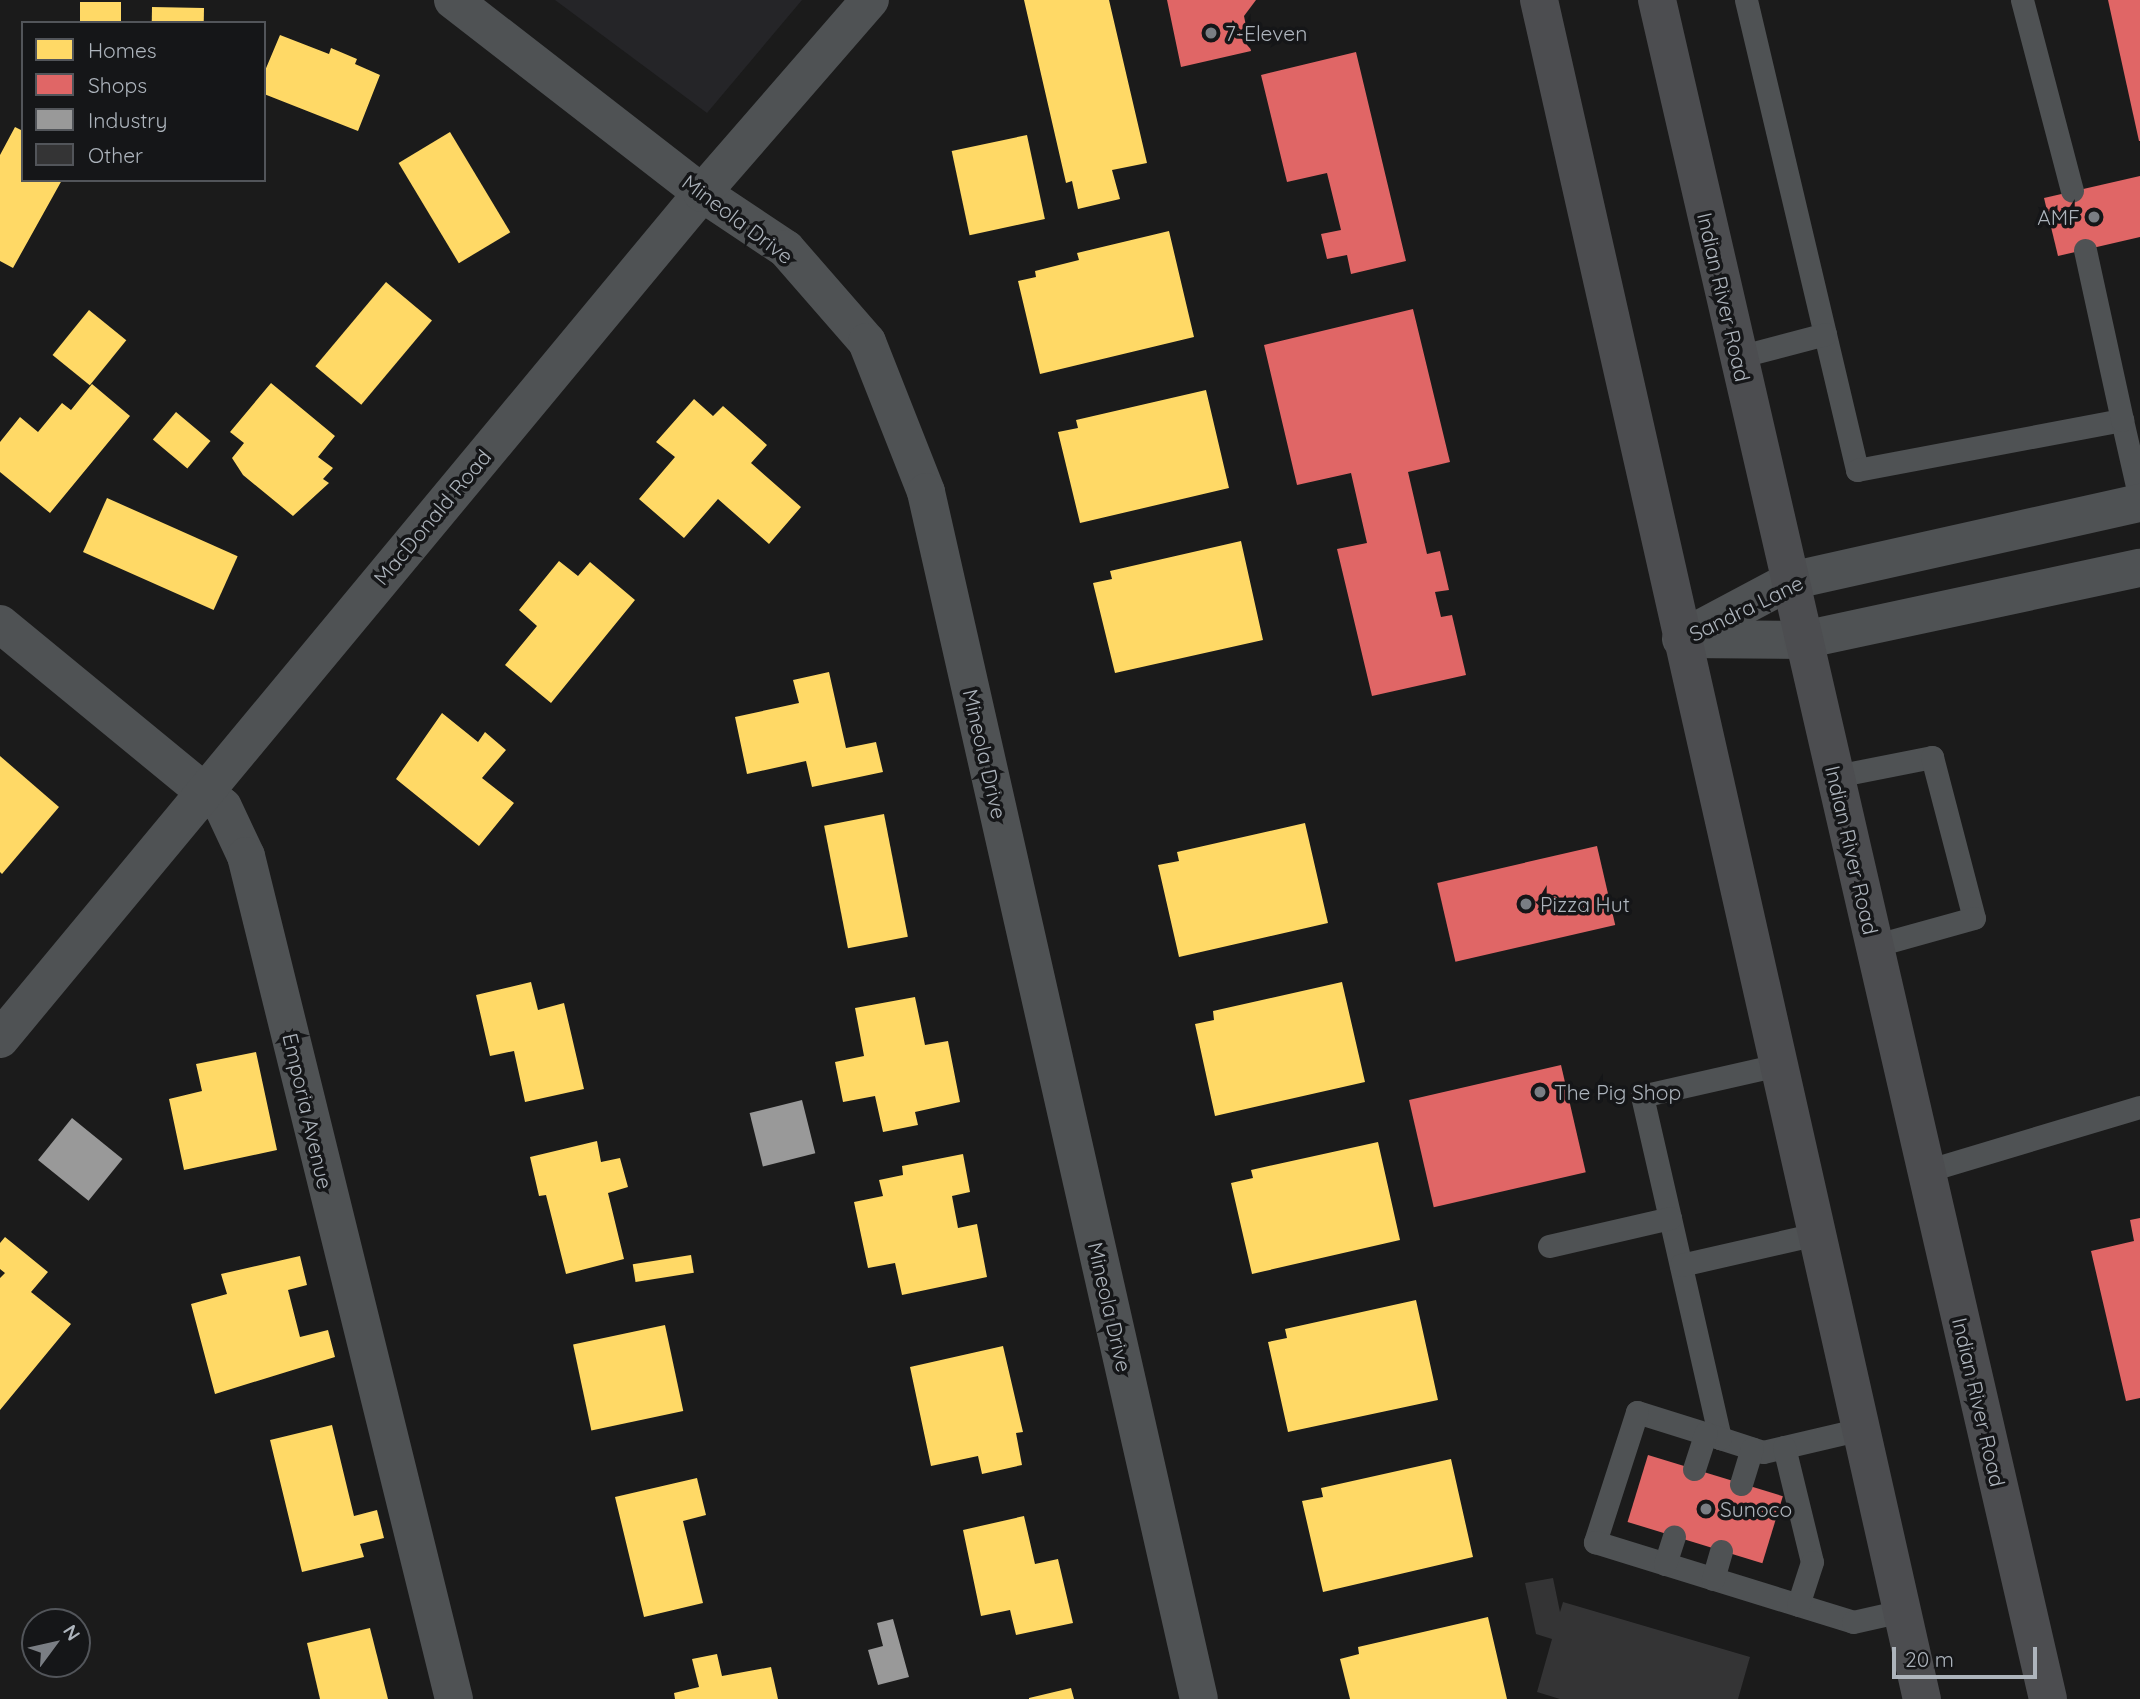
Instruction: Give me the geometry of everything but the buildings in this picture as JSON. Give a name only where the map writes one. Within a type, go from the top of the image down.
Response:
[{"type":"main road","points":[[1539,0],[1922,1699]]},
{"type":"main road","name":"Indian River Road","points":[[1657,0],[2048,1699]]},
{"type":"street","name":"Mineola Drive","points":[[453,0],[702,193],[786,249],[867,342],[926,492],[1199,1699]]},
{"type":"street","name":"MacDonald Road","points":[[0,1039],[203,790],[702,193],[870,0]]},
{"type":"street","name":"Sandra Lane","points":[[1681,639],[1790,581],[2140,501]]},
{"type":"street","name":"Sandra Lane","points":[[1681,639],[1803,640],[2140,568]]},
{"type":"street","name":"Emporia Avenue","points":[[0,624],[223,807],[250,867],[454,1699]]},
{"type":"lane","points":[[1746,0],[1857,470],[2122,420]]},
{"type":"lane","points":[[2022,0],[2072,191]]},
{"type":"lane","points":[[2085,250],[2140,501]]},
{"type":"lane","points":[[1738,357],[1825,334]]},
{"type":"lane","points":[[1836,776],[1933,757],[1974,918],[1874,946]]},
{"type":"lane","points":[[1694,1469],[1713,1436],[1681,1265],[1642,1096],[1778,1065]]},
{"type":"lane","points":[[1926,1171],[2140,1107]]},
{"type":"lane","points":[[1549,1246],[1670,1219]]},
{"type":"lane","points":[[1681,1265],[1816,1234]]},
{"type":"lane","points":[[1861,1429],[1763,1452],[1637,1412],[1595,1542],[1853,1622],[1902,1611]]},
{"type":"lane","points":[[1784,1447],[1812,1562],[1798,1605]]},
{"type":"lane","points":[[1741,1483],[1752,1449]]},
{"type":"lane","points":[[1665,1564],[1674,1536]]},
{"type":"lane","points":[[1713,1579],[1721,1551]]},
{"type":"shaded area","points":[[555,0],[802,0],[707,113]]},
{"type":"place","name":"7-Eleven","points":[[1211,33]]},
{"type":"place","name":"AMF","points":[[2094,217]]},
{"type":"place","name":"Pizza Hut","points":[[1526,904]]},
{"type":"place","name":"The Pig Shop","points":[[1540,1092]]},
{"type":"place","name":"Sunoco","points":[[1706,1509]]}]
